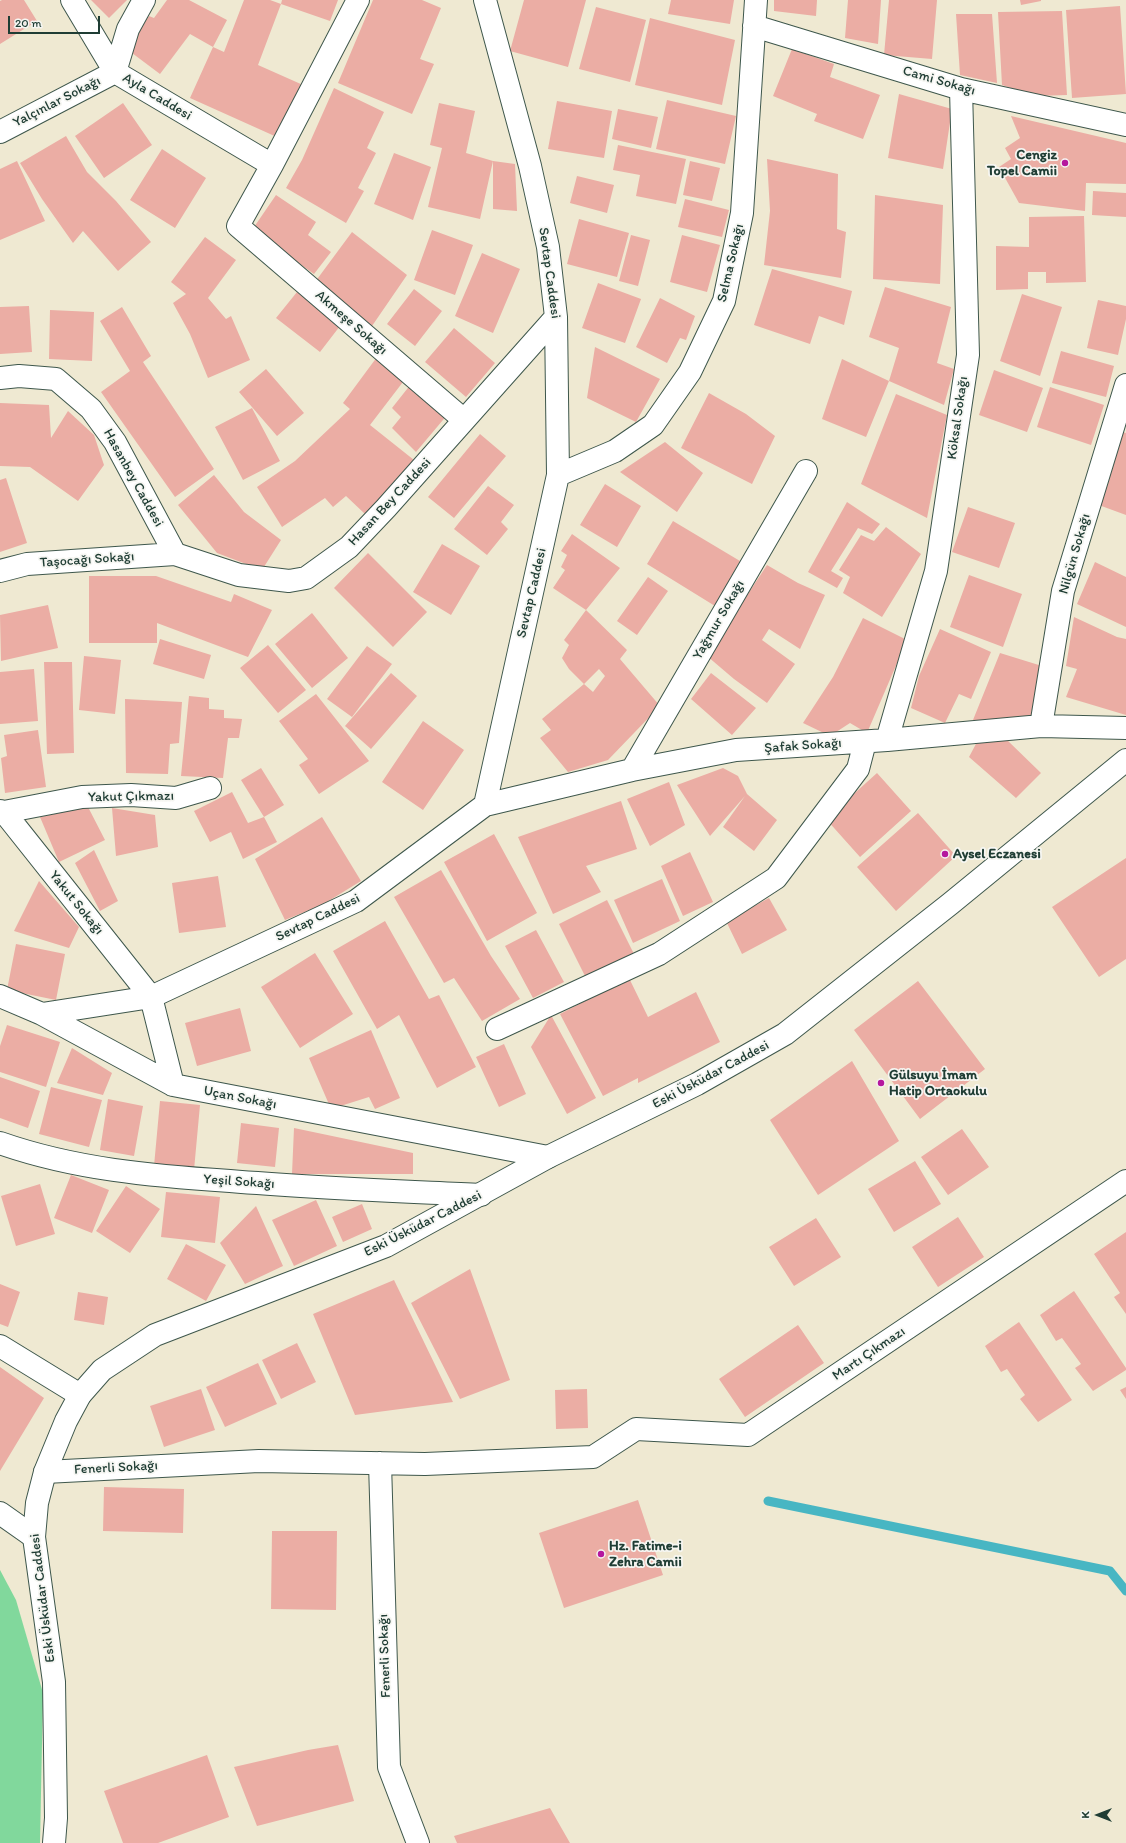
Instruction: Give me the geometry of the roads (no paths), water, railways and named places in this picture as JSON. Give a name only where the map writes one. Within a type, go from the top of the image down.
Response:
[{"type":"street","name":"Ayla Caddesi","points":[[72,0],[115,72],[272,165]]},
{"type":"street","points":[[115,72],[128,29],[144,0]]},
{"type":"street","points":[[272,165],[358,0]]},
{"type":"street","points":[[487,9],[503,0]]},
{"type":"street","name":"Selma Sokağı","points":[[558,475],[615,451],[654,425],[690,372],[724,301],[742,213],[756,0]]},
{"type":"street","name":"Sevtap Caddesi","points":[[151,997],[356,901],[485,805],[558,475],[556,317],[548,247],[530,166],[487,9]]},
{"type":"street","name":"Cami Sokağı","points":[[754,26],[961,89],[1126,126]]},
{"type":"street","name":"Yalçınlar Sokağı","points":[[0,132],[115,72]]},
{"type":"street","name":"Köksal Sokağı","points":[[887,740],[936,572],[968,355],[961,89]]},
{"type":"street","name":"Akmeşe Sokağı","points":[[272,165],[238,226],[464,420]]},
{"type":"street","name":"Hasan Bey Caddesi","points":[[175,554],[239,574],[289,582],[306,578],[349,547],[386,508],[556,317]]},
{"type":"street","name":"Hasanbey Caddesi","points":[[0,378],[19,376],[56,379],[92,409],[115,442],[175,554]]},
{"type":"street","name":"Nilgün Sokağı","points":[[1041,726],[1063,591],[1126,385]]},
{"type":"street","name":"Yağmur Sokağı","points":[[632,770],[806,471]]},
{"type":"street","name":"Taşocağı Sokağı","points":[[0,571],[27,564],[175,554]]},
{"type":"street","name":"Şafak Sokağı","points":[[485,805],[632,770],[736,750],[865,742],[1041,726],[1126,728]]},
{"type":"street","points":[[498,1029],[659,954],[776,878],[858,769],[865,742]]},
{"type":"street","name":"Eski Üsküdar Caddesi","points":[[54,1843],[56,1818],[54,1682],[34,1537],[37,1503],[45,1472],[66,1421],[80,1395],[102,1370],[155,1335],[386,1246],[548,1157],[697,1084],[785,1034],[950,904],[1126,760]]},
{"type":"street","name":"Yakut Çıkmazı","points":[[2,812],[82,797],[131,795],[176,798],[210,788]]},
{"type":"street","name":"Yakut Sokağı","points":[[2,812],[151,997]]},
{"type":"street","points":[[0,996],[42,1014],[151,997],[173,1085]]},
{"type":"street","name":"Uçan Sokağı","points":[[42,1014],[173,1085],[548,1157]]},
{"type":"street","name":"Yeşil Sokağı","points":[[0,1143],[36,1155],[85,1166],[160,1176],[285,1185],[481,1195]]},
{"type":"street","name":"Martı Çıkmazı","points":[[592,1457],[636,1429],[748,1435],[1126,1181]]},
{"type":"street","points":[[0,1346],[80,1395]]},
{"type":"street","name":"Fenerli Sokağı","points":[[45,1472],[259,1461],[425,1464],[592,1457]]},
{"type":"street","name":"Fenerli Sokağı","points":[[380,1463],[389,1767],[418,1843]]},
{"type":"street","points":[[0,1513],[34,1537]]},
{"type":"waterway","points":[[768,1501],[1110,1571],[1126,1591]]},
{"type":"place","name":"Cengiz Topel Camii","points":[[1065,163]]},
{"type":"place","name":"Aysel Eczanesi","points":[[945,854]]},
{"type":"place","name":"Gülsuyu İmam Hatip Ortaokulu","points":[[881,1083]]},
{"type":"place","name":"Hz. Fatime-i Zehra Camii","points":[[601,1554]]}]
